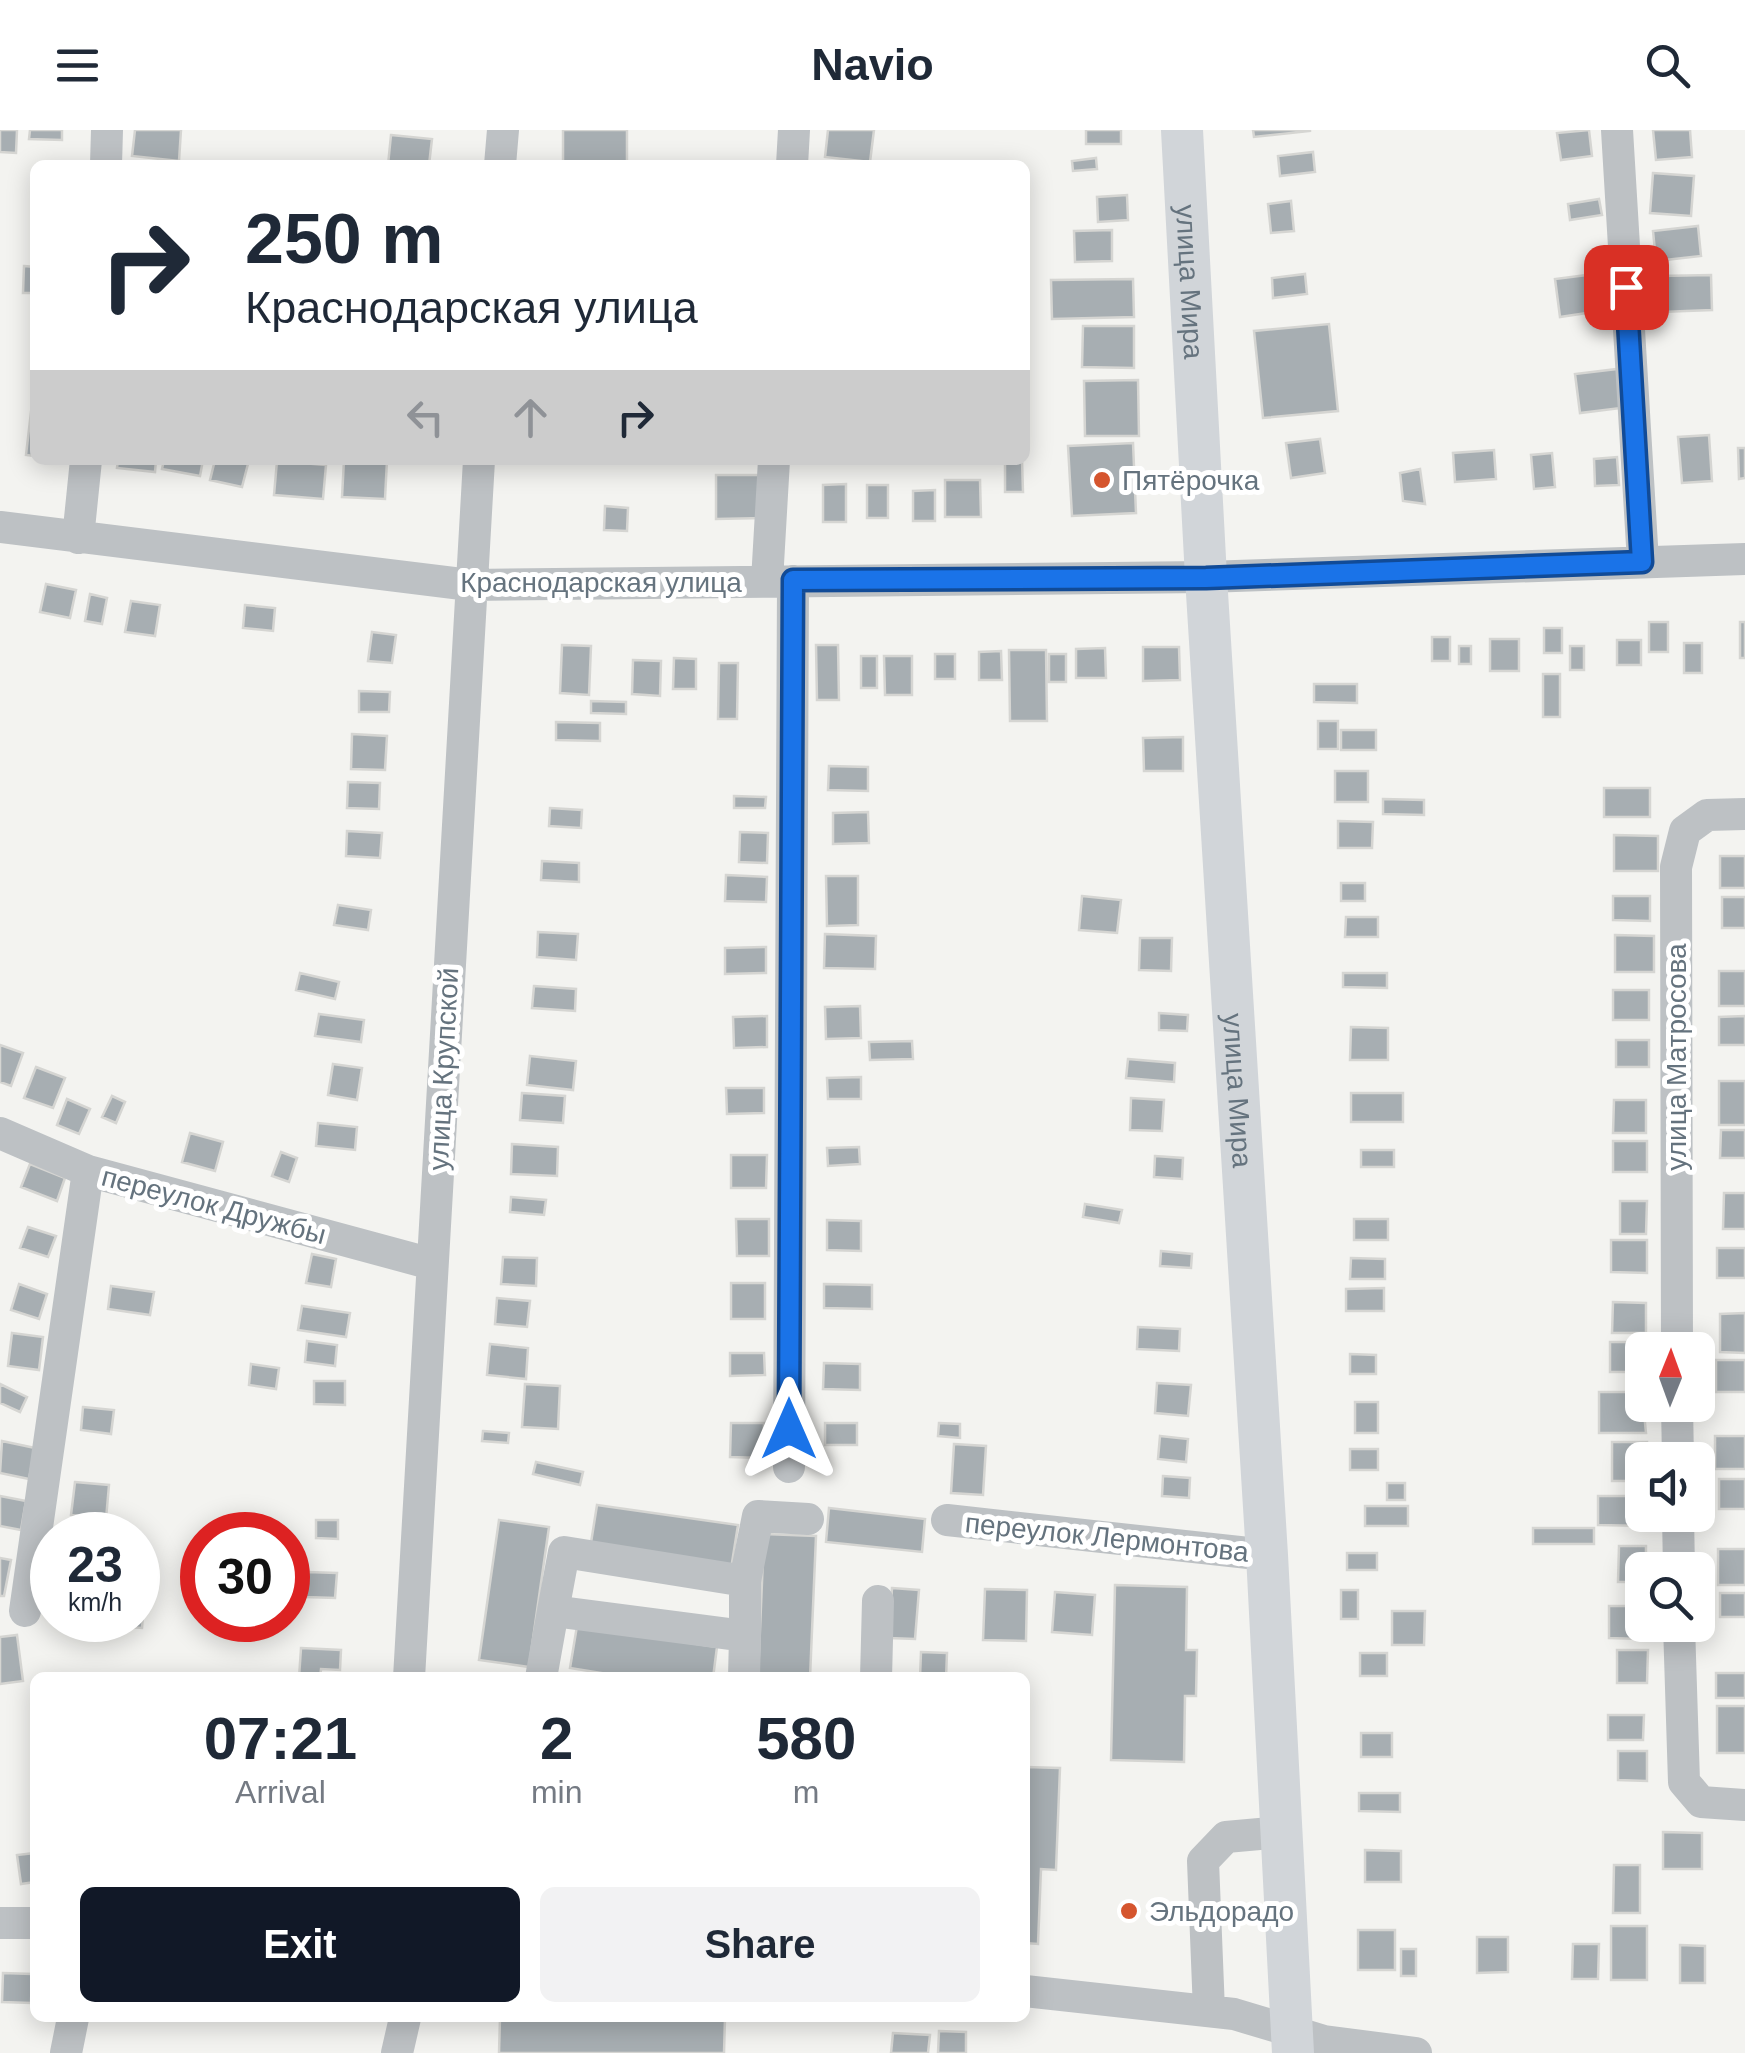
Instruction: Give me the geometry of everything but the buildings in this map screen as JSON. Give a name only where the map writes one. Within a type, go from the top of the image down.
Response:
[{"type":"main road","name":"улица Мира","points":[[1182,130],[1267,1555],[1292,2042]]},
{"type":"street","points":[[106,160],[107,130]]},
{"type":"street","points":[[500,160],[503,130]]},
{"type":"street","points":[[792,160],[794,130]]},
{"type":"street","points":[[1617,130],[1642,562]]},
{"type":"street","points":[[78,538],[85,465]]},
{"type":"street","name":"улица Крупской","points":[[409,1672],[479,465]]},
{"type":"street","points":[[774,465],[780,581],[789,1468]]},
{"type":"street","name":"Краснодарская улица","points":[[0,527],[470,585],[1206,578],[1745,559]]},
{"type":"street","name":"улица Матросова","points":[[1677,1332],[1676,867],[1685,831],[1707,816],[1745,814]]},
{"type":"street","name":"переулок Дружбы","points":[[0,1134],[88,1171],[432,1264]]},
{"type":"street","points":[[25,1612],[88,1171]]},
{"type":"street","points":[[744,1672],[745,1580],[758,1516],[808,1519]]},
{"type":"street","name":"переулок Лермонтова","points":[[947,1520],[1267,1555]]},
{"type":"street","points":[[542,1672],[564,1552],[745,1580]]},
{"type":"street","points":[[876,1672],[878,1601]]},
{"type":"street","points":[[553,1611],[745,1636]]},
{"type":"street","points":[[1680,1642],[1684,1782],[1701,1802],[1745,1805]]},
{"type":"street","points":[[1208,2011],[1203,1861],[1226,1837],[1282,1832]]},
{"type":"street","points":[[0,1924],[30,1923]]},
{"type":"street","points":[[1030,1992],[1234,2014],[1292,2042],[1416,2053]]},
{"type":"street","points":[[66,2053],[72,2022]]},
{"type":"street","points":[[397,2053],[404,2022]]},
{"type":"place","name":"Пятёрочка","points":[[1102,480]]},
{"type":"place","name":"Эльдорадо","points":[[1129,1911]]},
{"type":"route","points":[[789,1429],[793,580],[1206,578],[1642,562],[1626,287]]}]
